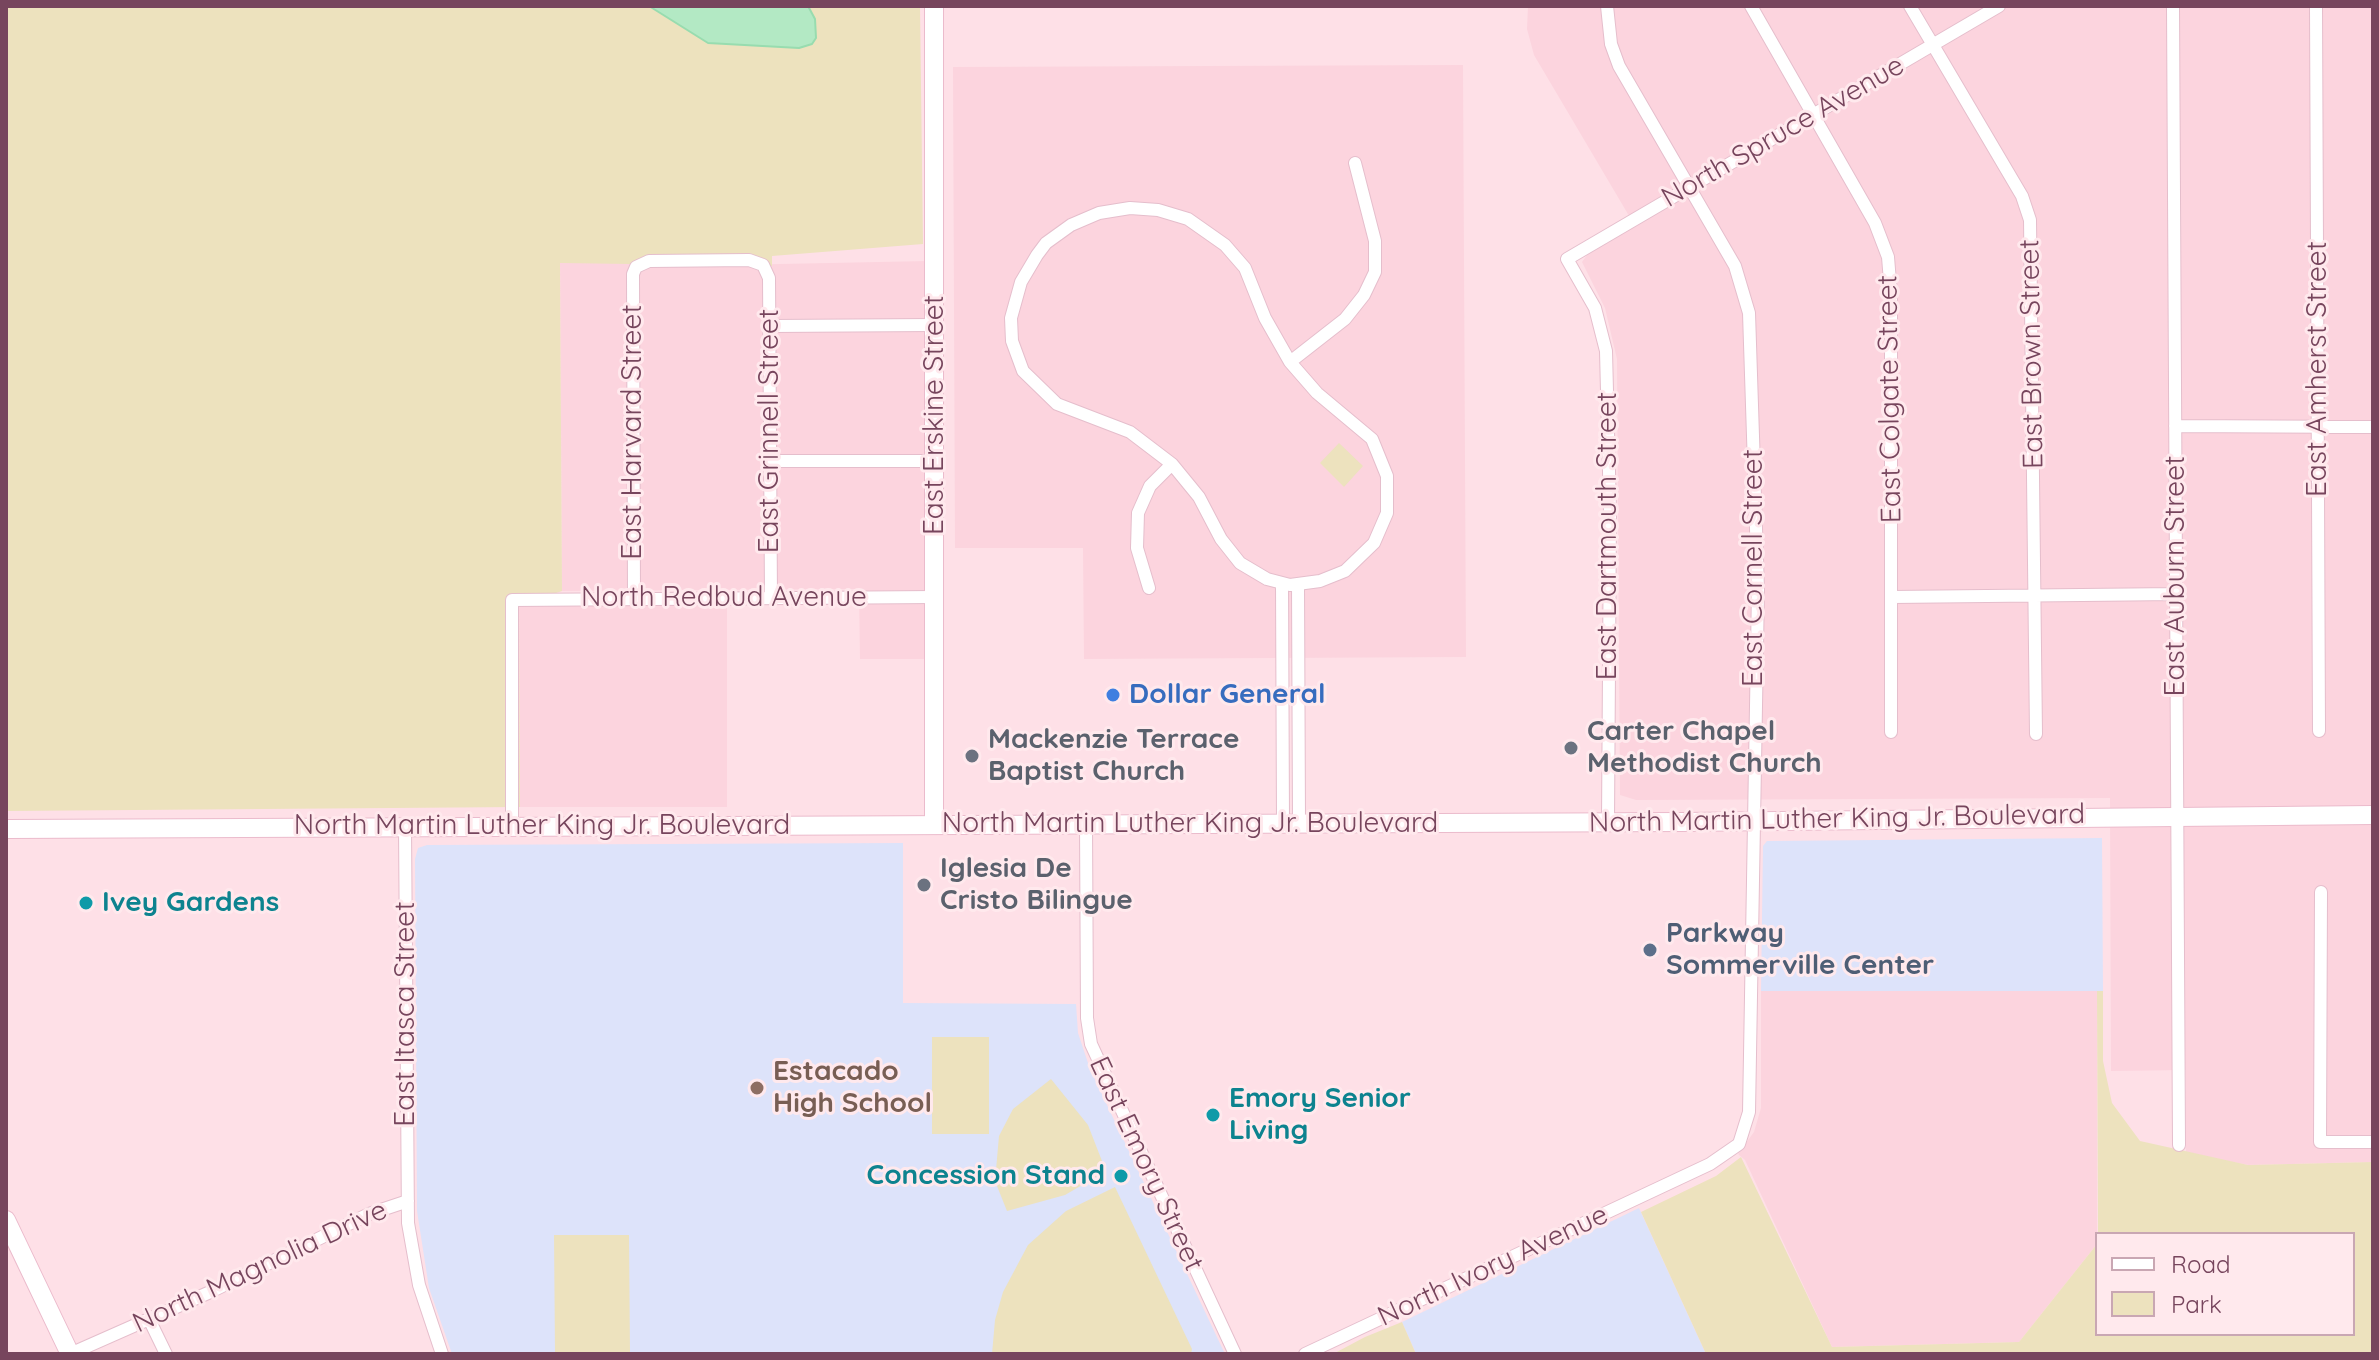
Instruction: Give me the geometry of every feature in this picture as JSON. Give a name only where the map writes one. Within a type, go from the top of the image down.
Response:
[{"type":"main road","name":"East Erskine Street","points":[[934,6],[934,825]]},
{"type":"main road","name":"North Martin Luther King Jr. Boulevard","points":[[6,829],[1608,822],[2373,815]]},
{"type":"main road","points":[[6,1220],[70,1354]]},
{"type":"street","name":"East Cornell Street","points":[[1607,6],[1611,44],[1619,66],[1735,266],[1749,313],[1758,590],[1749,1112],[1739,1144],[1728,1154],[1638,1199]]},
{"type":"street","name":"East Colgate Street","points":[[1751,6],[1875,223],[1888,257],[1891,732]]},
{"type":"street","name":"East Brown Street","points":[[1910,6],[2022,196],[2030,220],[2036,734]]},
{"type":"street","name":"North Spruce Avenue","points":[[1567,259],[1999,6]]},
{"type":"street","name":"East Auburn Street","points":[[2173,6],[2179,1145]]},
{"type":"street","name":"East Amherst Street","points":[[2316,6],[2319,731]]},
{"type":"street","points":[[1290,362],[1345,319],[1364,295],[1375,272],[1375,241],[1355,163]]},
{"type":"street","points":[[1113,209],[1158,210],[1188,219],[1221,241],[1245,268],[1265,318],[1290,362],[1317,393],[1372,439],[1384,464],[1389,491],[1385,523],[1365,555],[1335,576],[1282,584],[1257,573],[1231,553],[1199,497],[1172,464],[1130,432],[1057,404],[1023,371],[1012,341],[1011,318],[1021,282],[1046,243],[1075,223],[1113,209]]},
{"type":"street","name":"East Dartmouth Street","points":[[1567,259],[1595,308],[1606,351],[1610,512],[1608,822]]},
{"type":"street","name":"East Harvard Street","points":[[634,598],[632,281],[636,267],[649,261],[749,260],[763,265]]},
{"type":"street","name":"East Grinnell Street","points":[[763,265],[769,278],[771,598]]},
{"type":"street","points":[[770,326],[935,325]]},
{"type":"street","points":[[2175,426],[2373,427]]},
{"type":"street","points":[[771,461],[935,461]]},
{"type":"street","points":[[1149,588],[1137,548],[1138,513],[1150,486],[1172,464]]},
{"type":"street","points":[[1282,584],[1291,823]]},
{"type":"street","points":[[1291,823],[1298,584]]},
{"type":"street","points":[[1892,597],[2176,594]]},
{"type":"street","name":"North Redbud Avenue","points":[[512,826],[512,600],[936,597]]},
{"type":"street","name":"East Emory Street","points":[[1086,822],[1087,1018],[1091,1044],[1235,1354]]},
{"type":"street","name":"East Itasca Street","points":[[405,827],[408,1201]]},
{"type":"street","points":[[2321,892],[2320,1142],[2373,1142]]},
{"type":"street","name":"North Ivory Avenue","points":[[1305,1354],[1638,1199]]},
{"type":"street","points":[[408,1201],[419,1285],[442,1354]]},
{"type":"street","name":"North Magnolia Drive","points":[[70,1354],[369,1214],[408,1201]]},
{"type":"street","points":[[149,1319],[166,1354]]},
{"type":"shaded area","points":[[649,6],[808,6],[815,19],[816,38],[812,44],[799,48],[708,43]]},
{"type":"shaded area","points":[[1528,6],[2373,6],[2373,1162],[2248,1165],[2186,1153],[2186,1070],[2111,1071],[2110,798],[1636,800],[1620,795],[1617,359],[1605,308],[1582,262],[1587,255],[1635,226],[1534,55],[1527,29]]},
{"type":"shaded area","points":[[1463,65],[1466,657],[1084,659],[1083,548],[955,548],[953,67]]},
{"type":"shaded area","points":[[928,261],[930,659],[860,659],[859,589],[562,591],[560,263],[631,263],[632,267]]},
{"type":"shaded area","points":[[519,606],[727,606],[727,807],[520,807]]},
{"type":"shaded area","points":[[2102,838],[2103,991],[1761,991],[1763,846],[1767,841]]},
{"type":"shaded area","name":"Estacado High School","points":[[903,843],[903,1003],[1076,1004],[1078,1033],[1090,1069],[1225,1354],[452,1354],[429,1288],[417,1211],[415,859],[418,848],[427,845]]},
{"type":"shaded area","points":[[1761,991],[2097,991],[2095,1247],[2019,1342],[1832,1347],[1745,1160],[1738,1154],[1754,1132],[1761,1108]]},
{"type":"shaded area","points":[[1639,1208],[1706,1354],[1416,1354],[1402,1322]]},
{"type":"green space","points":[[6,6],[920,6],[923,244],[772,256],[772,266],[560,263],[562,591],[519,606],[520,807],[6,811]]},
{"type":"green space","points":[[1339,443],[1363,466],[1344,487],[1320,463]]},
{"type":"green space","points":[[2097,991],[2103,991],[2103,1061],[2112,1103],[2140,1141],[2248,1165],[2373,1162],[2373,1354],[1706,1354],[1641,1212],[1716,1176],[1741,1157],[1832,1347],[2019,1342],[2095,1247],[2095,1336],[2355,1336],[2355,1232],[2098,1232]]},
{"type":"green space","points":[[932,1037],[989,1037],[989,1134],[932,1134]]},
{"type":"green space","points":[[1051,1079],[1088,1125],[1102,1161],[1096,1177],[1065,1195],[1007,1211],[995,1181],[999,1136],[1013,1109]]},
{"type":"green space","points":[[1115,1187],[1192,1349],[1191,1354],[992,1354],[995,1320],[1003,1292],[1028,1245],[1066,1211]]},
{"type":"green space","points":[[554,1235],[629,1235],[630,1354],[555,1354]]},
{"type":"green space","points":[[1402,1322],[1416,1354],[1333,1354],[1365,1337]]},
{"type":"place","name":"Dollar General","points":[[1113,695]]},
{"type":"place","name":"Carter Chapel Methodist Church","points":[[1571,748]]},
{"type":"place","name":"Mackenzie Terrace Baptist Church","points":[[972,756]]},
{"type":"place","name":"Iglesia De Cristo Bilingue","points":[[924,885]]},
{"type":"place","name":"Ivey Gardens","points":[[86,903]]},
{"type":"place","name":"Parkway Sommerville Center","points":[[1650,950]]},
{"type":"place","name":"Estacado High School","points":[[757,1088]]},
{"type":"place","name":"Emory Senior Living","points":[[1213,1115]]},
{"type":"place","name":"Concession Stand","points":[[1121,1176]]}]
